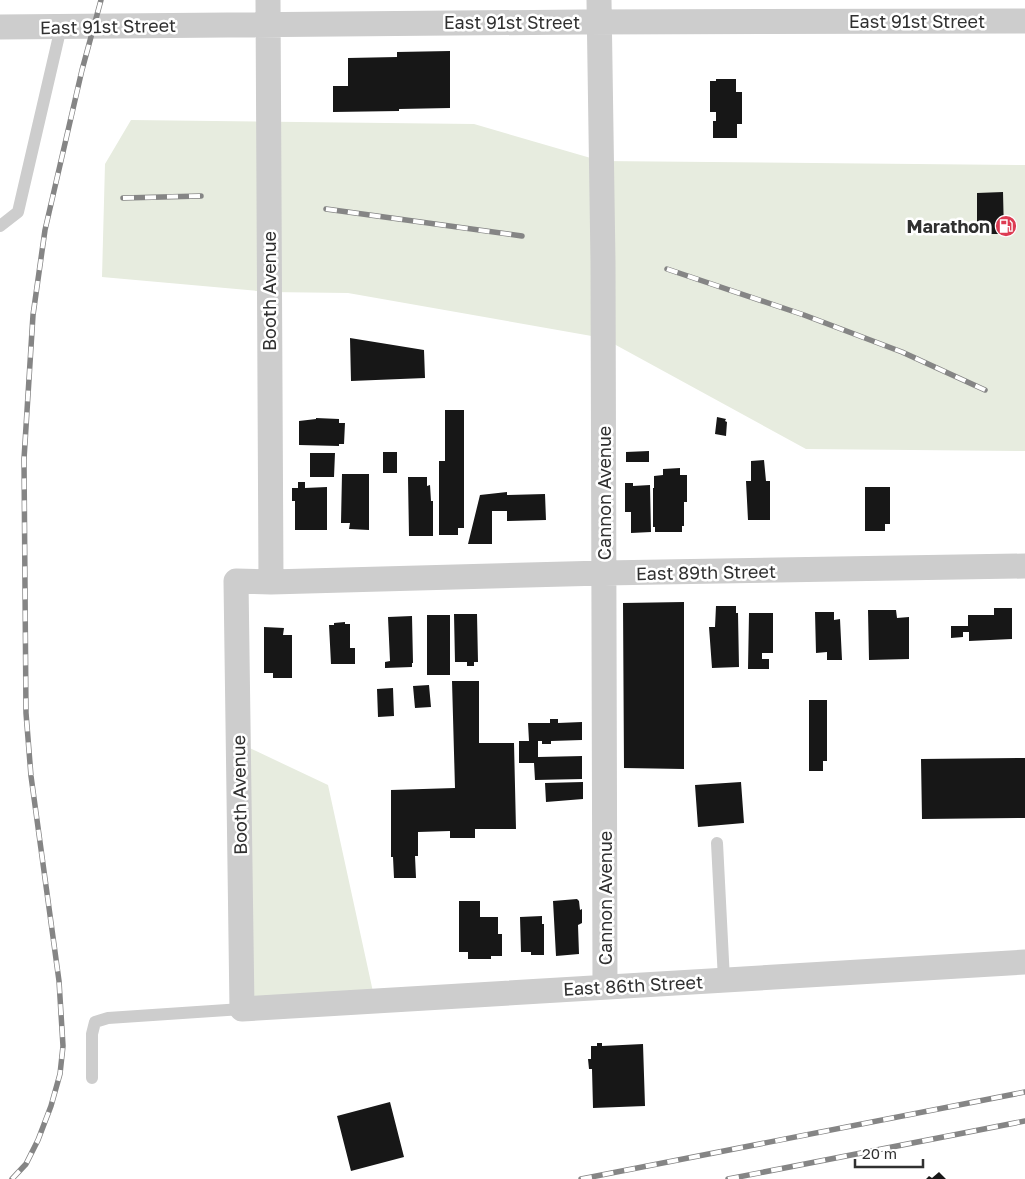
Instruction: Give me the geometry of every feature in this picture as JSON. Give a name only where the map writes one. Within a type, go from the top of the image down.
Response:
[{"type":"street","name":"East 91st Street","points":[[0,27],[61,27],[268,12],[599,11],[1025,21]]},
{"type":"street","name":"Cannon Avenue","points":[[599,11],[603,263],[605,987]]},
{"type":"street","name":"Booth Avenue","points":[[268,12],[271,582]]},
{"type":"street","name":"East 89th Street","points":[[236,581],[271,582],[604,573],[1025,566]]},
{"type":"street","name":"Booth Avenue","points":[[236,581],[242,1010]]},
{"type":"street","name":"East 86th Street","points":[[242,1010],[1025,962]]},
{"type":"lane","points":[[0,226],[18,212],[61,27]]},
{"type":"lane","points":[[717,843],[724,980]]},
{"type":"lane","points":[[92,1078],[92,1034],[95,1022],[108,1018],[242,1010]]},
{"type":"shaded area","points":[[131,120],[474,124],[601,161],[1025,165],[1025,451],[806,449],[603,338],[348,293],[269,292],[102,277],[105,164]]},
{"type":"shaded area","points":[[239,743],[328,785],[375,1001],[242,1009]]},
{"type":"building","points":[[450,51],[450,108],[333,112],[333,86],[348,86],[348,58],[397,57],[397,52]]},
{"type":"building","points":[[716,79],[736,79],[736,92],[742,92],[742,124],[737,124],[737,138],[713,138],[713,121],[716,121],[716,112],[710,112],[710,81],[716,81]]},
{"type":"building","points":[[1003,192],[1004,234],[977,234],[977,193]]},
{"type":"building","points":[[350,338],[424,350],[425,378],[351,381]]},
{"type":"building","points":[[445,410],[464,410],[464,528],[458,528],[458,535],[439,535],[439,461],[445,461]]},
{"type":"building","points":[[717,417],[726,419],[726,436],[715,434]]},
{"type":"building","points":[[316,418],[339,419],[339,423],[345,423],[344,444],[339,444],[339,446],[299,445],[299,421]]},
{"type":"building","points":[[649,451],[649,462],[626,462],[626,452]]},
{"type":"building","points":[[383,452],[397,452],[397,473],[383,473]]},
{"type":"building","points":[[310,453],[335,453],[334,477],[310,477]]},
{"type":"building","points":[[764,460],[766,481],[770,481],[770,520],[748,520],[746,481],[751,481],[751,461]]},
{"type":"building","points":[[680,468],[680,475],[687,475],[687,502],[684,502],[684,526],[682,526],[682,532],[655,532],[655,527],[653,527],[654,476],[663,475],[663,469]]},
{"type":"building","points":[[342,474],[369,474],[369,530],[349,529],[350,523],[341,523]]},
{"type":"building","points":[[408,477],[427,477],[427,486],[430,485],[431,501],[433,501],[433,536],[409,536]]},
{"type":"building","points":[[298,482],[305,482],[305,488],[327,487],[327,530],[295,530],[295,501],[292,501],[292,488],[298,488]]},
{"type":"building","points":[[625,483],[633,483],[633,486],[650,485],[651,532],[631,533],[631,512],[625,512]]},
{"type":"building","points":[[865,487],[890,487],[890,524],[885,524],[885,531],[865,531]]},
{"type":"building","points":[[507,492],[507,495],[545,494],[546,520],[507,521],[507,511],[492,511],[492,544],[468,544],[480,495]]},
{"type":"building","points":[[684,602],[684,769],[624,768],[623,603]]},
{"type":"building","points":[[716,606],[736,606],[736,613],[738,613],[739,667],[712,668],[709,627],[715,627]]},
{"type":"building","points":[[994,608],[1012,608],[1012,639],[969,641],[969,632],[963,632],[963,637],[951,638],[951,626],[968,626],[968,615],[994,615]]},
{"type":"building","points":[[868,610],[896,610],[897,618],[909,617],[909,659],[869,660]]},
{"type":"building","points":[[815,612],[834,612],[834,620],[840,619],[842,660],[827,660],[827,652],[816,653]]},
{"type":"building","points":[[749,613],[773,613],[773,653],[762,653],[762,659],[769,659],[769,669],[748,669]]},
{"type":"building","points":[[454,614],[477,614],[478,662],[474,662],[474,666],[467,666],[467,662],[455,662]]},
{"type":"building","points":[[427,615],[450,615],[450,675],[427,675]]},
{"type":"building","points":[[412,616],[412,667],[385,668],[385,662],[390,661],[388,617]]},
{"type":"building","points":[[345,622],[345,624],[350,624],[350,648],[355,648],[355,664],[331,664],[329,625]]},
{"type":"building","points":[[264,627],[284,628],[283,635],[292,635],[292,678],[273,678],[273,673],[264,673]]},
{"type":"building","points":[[452,681],[479,681],[479,743],[514,743],[516,829],[475,829],[475,838],[450,838],[450,831],[418,832],[418,856],[415,856],[416,878],[394,878],[393,857],[391,857],[391,790],[455,788]]},
{"type":"building","points":[[429,685],[431,707],[415,708],[413,686]]},
{"type":"building","points":[[393,688],[394,716],[378,717],[377,689]]},
{"type":"building","points":[[809,700],[827,700],[827,761],[823,761],[823,771],[809,771]]},
{"type":"building","points":[[550,719],[558,719],[558,723],[582,722],[582,740],[551,741],[551,744],[542,744],[542,741],[538,741],[538,757],[582,756],[582,779],[535,780],[534,763],[519,763],[519,741],[529,741],[528,723],[550,723]]},
{"type":"building","points":[[1025,758],[1025,818],[922,819],[921,759]]},
{"type":"building","points":[[583,782],[583,799],[546,802],[545,783]]},
{"type":"building","points":[[741,782],[744,823],[698,827],[695,785]]},
{"type":"building","points":[[577,899],[580,910],[582,909],[582,923],[578,925],[579,954],[556,956],[553,901]]},
{"type":"building","points":[[459,901],[480,901],[480,917],[498,917],[498,934],[502,934],[502,956],[491,956],[491,959],[468,959],[468,952],[459,952]]},
{"type":"building","points":[[542,916],[542,924],[544,924],[544,955],[531,955],[531,952],[521,952],[520,917]]},
{"type":"building","points":[[597,1043],[602,1043],[602,1046],[643,1044],[645,1106],[593,1108],[592,1069],[589,1069],[588,1059],[591,1059],[591,1046],[597,1046]]},
{"type":"building","points":[[390,1102],[404,1157],[351,1171],[337,1116]]},
{"type":"building","points":[[939,1172],[946,1179],[926,1179],[929,1176],[932,1178]]},
{"type":"railway","points":[[12,1179],[26,1164],[38,1140],[51,1106],[60,1074],[63,1046],[59,981],[31,776],[26,713],[24,459],[33,315],[45,230],[82,70],[101,0]]},
{"type":"railway","points":[[123,198],[201,196]]},
{"type":"railway","points":[[326,209],[522,236]]},
{"type":"railway","points":[[667,269],[804,315],[902,352],[985,390]]},
{"type":"railway","points":[[581,1179],[1025,1092]]},
{"type":"railway","points":[[728,1179],[1025,1121]]},
{"type":"place","name":"Marathon","points":[[1006,226]]}]
